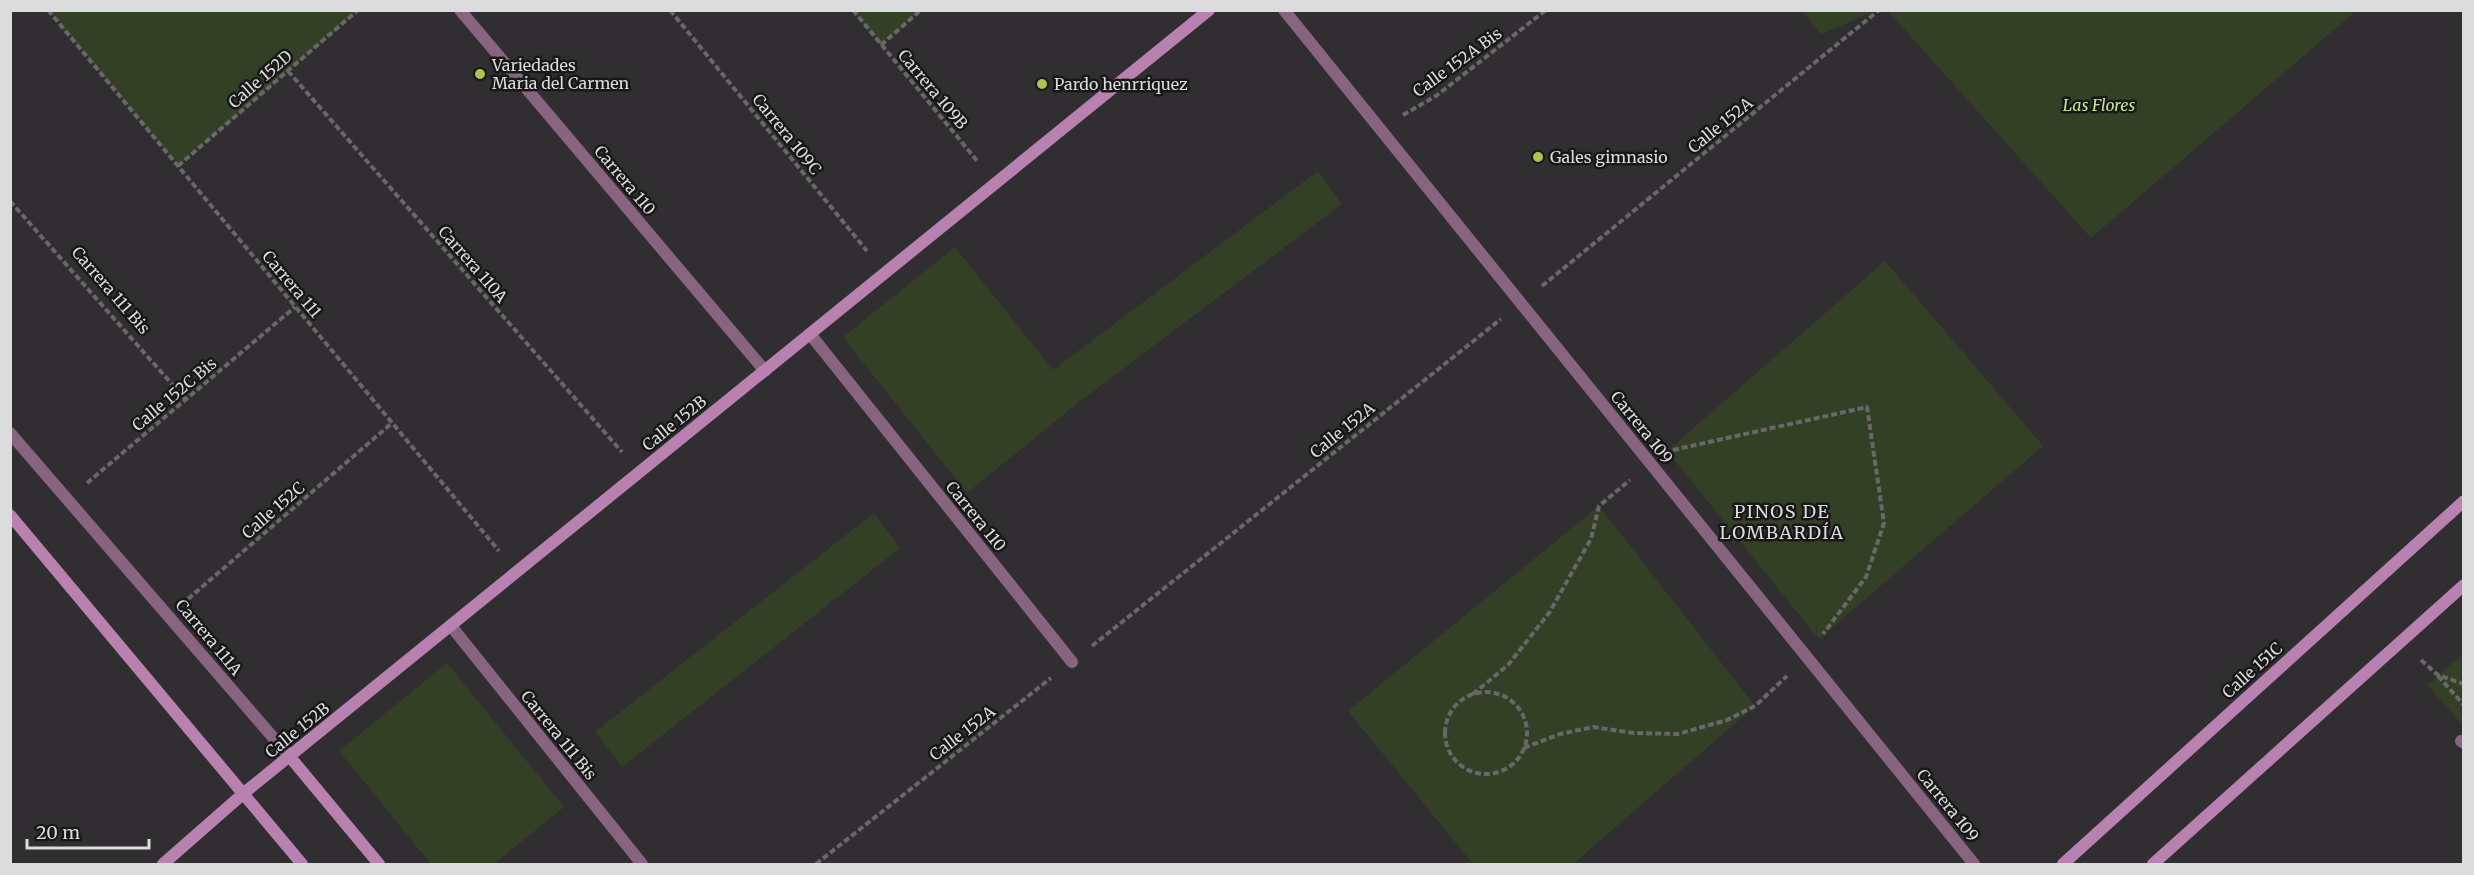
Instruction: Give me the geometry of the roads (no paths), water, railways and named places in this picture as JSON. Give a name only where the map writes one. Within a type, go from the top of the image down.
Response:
[{"type":"street","name":"Carrera 110","points":[[460,10],[765,371]]},
{"type":"street","name":"Calle 152B","points":[[163,864],[244,793],[1209,10]]},
{"type":"street","name":"Carrera 109","points":[[1284,10],[1974,864]]},
{"type":"street","name":"Carrera 110","points":[[810,334],[1072,662]]},
{"type":"street","name":"Carrera 111A","points":[[10,433],[290,757],[379,864]]},
{"type":"street","name":"Calle 151C","points":[[2063,864],[2463,501]]},
{"type":"street","points":[[10,514],[302,864]]},
{"type":"street","points":[[2153,864],[2463,585]]},
{"type":"street","name":"Carrera 111 Bis","points":[[451,626],[642,864]]},
{"type":"place","name":"Variedades Maria del Carmen","points":[[480,74]]},
{"type":"place","name":"Pardo henrriquez","points":[[1042,84]]},
{"type":"place","name":"Gales gimnasio","points":[[1538,157]]},
{"type":"district","name":"PINOS DE LOMBARDÍA","points":[[1782,522]]},
{"type":"park label","name":"Las Flores","points":[[2099,105]]}]
